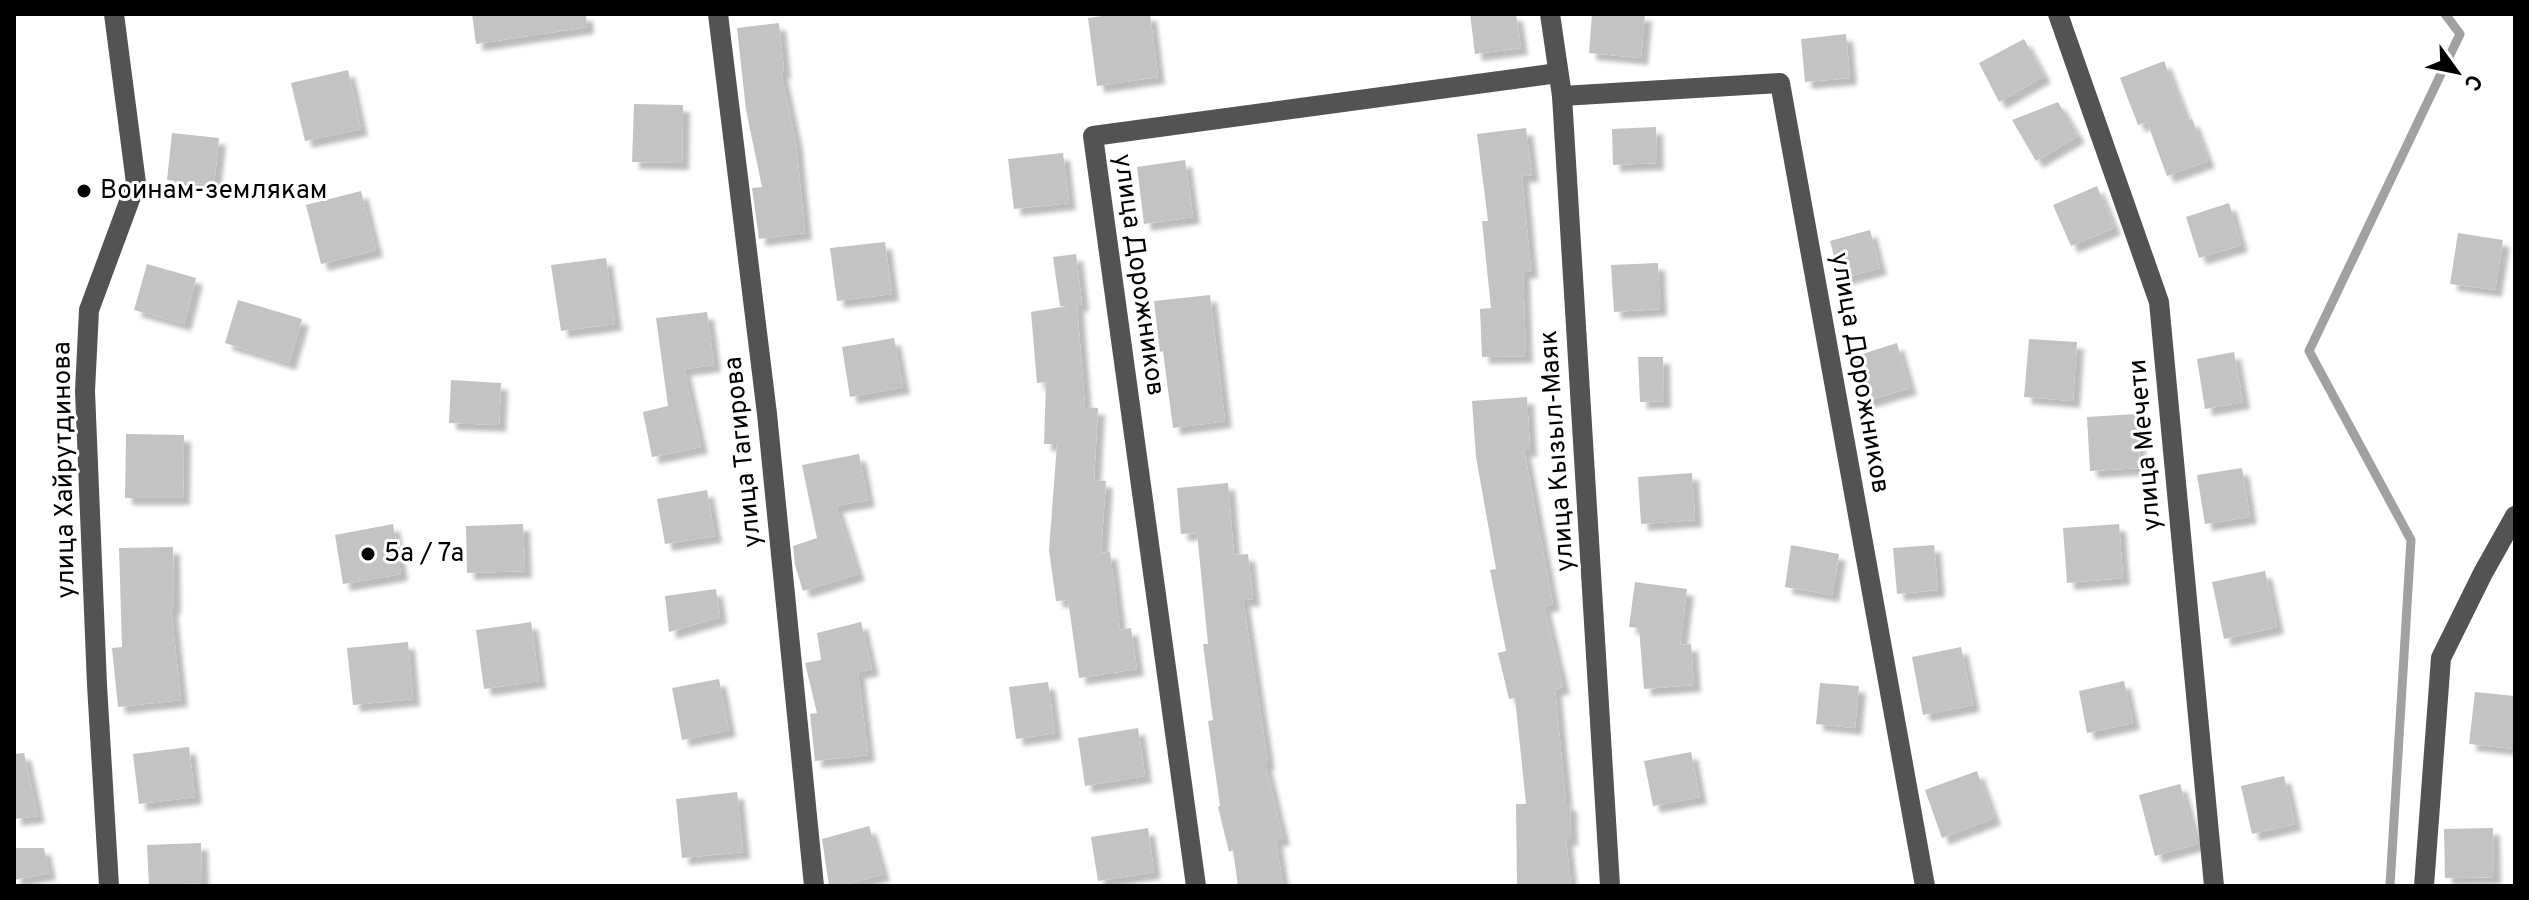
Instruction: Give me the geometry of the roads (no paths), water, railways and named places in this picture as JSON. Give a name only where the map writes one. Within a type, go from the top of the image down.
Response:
[{"type":"street","name":"улица Хайрутдинова","points":[[109,886],[85,391],[89,310],[136,183],[114,14]]},
{"type":"street","name":"улица Тагирова","points":[[718,14],[767,414],[814,886]]},
{"type":"street","name":"улица Кызыл-Маяк","points":[[1550,14],[1562,96],[1610,886]]},
{"type":"street","name":"улица Мечети","points":[[2058,14],[2159,302],[2214,886]]},
{"type":"street","name":"улица Дорожников","points":[[1196,886],[1093,136],[1558,73]]},
{"type":"street","name":"улица Дорожников","points":[[1562,96],[1780,83],[1925,886]]},
{"type":"street","points":[[2424,886],[2441,658],[2515,516]]},
{"type":"waterway","points":[[2390,886],[2411,540],[2309,351],[2460,34],[2445,14]]},
{"type":"place","name":"Воинам-землякам","points":[[84,191]]},
{"type":"place","name":"5а / 7а","points":[[368,554]]}]
